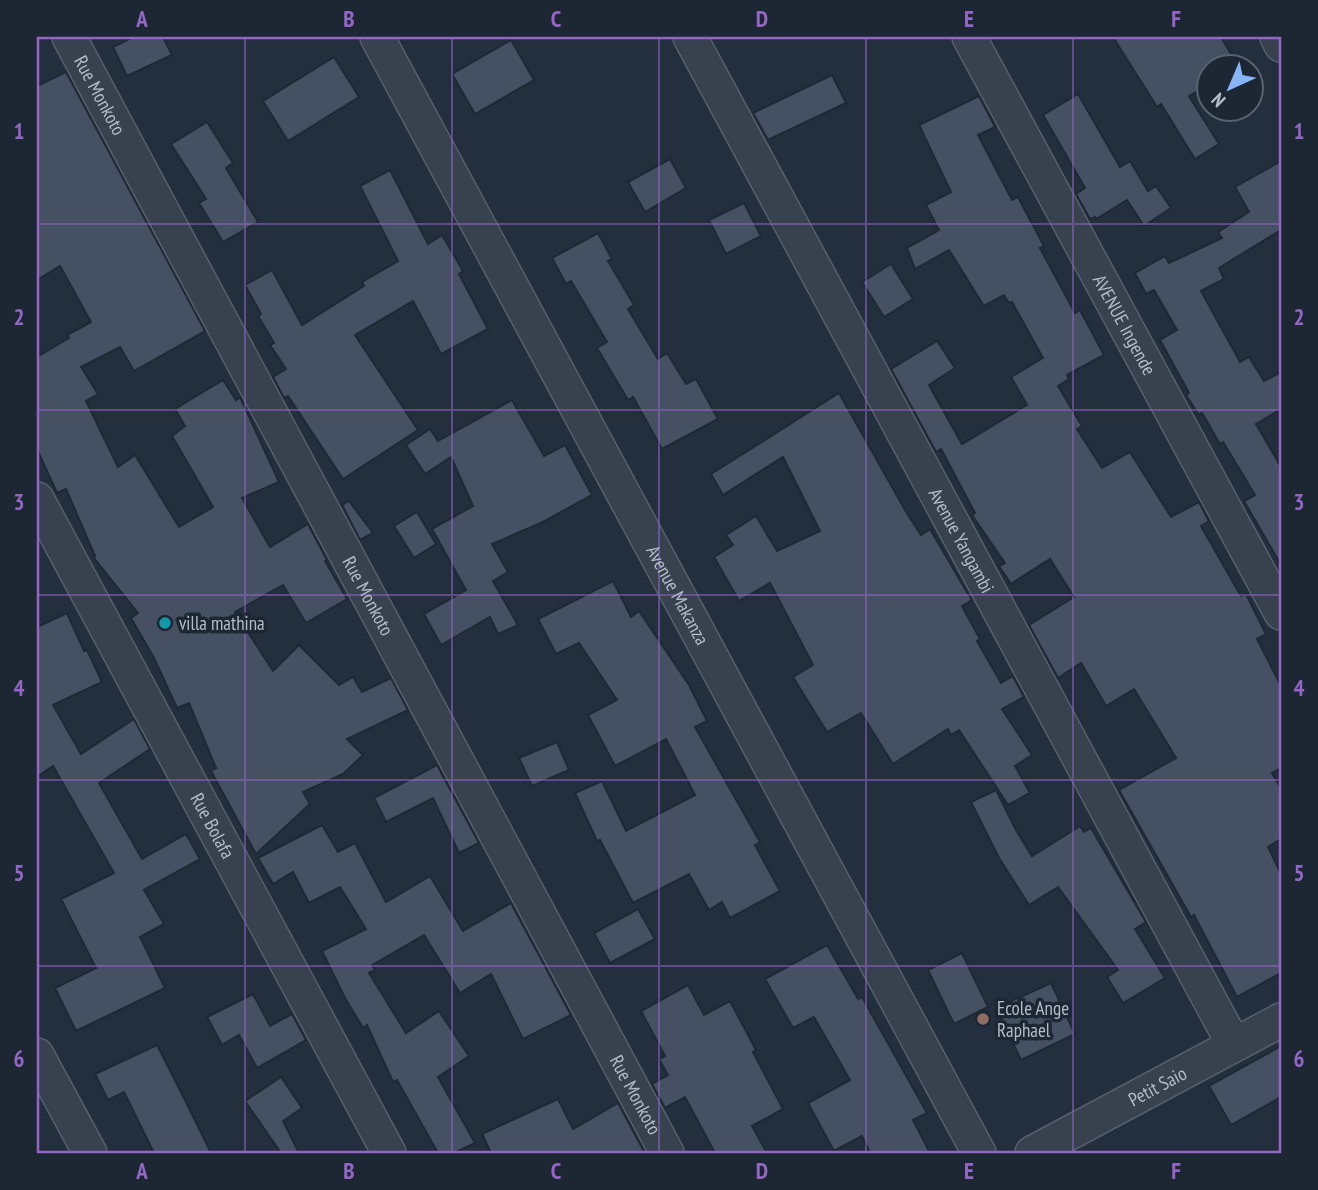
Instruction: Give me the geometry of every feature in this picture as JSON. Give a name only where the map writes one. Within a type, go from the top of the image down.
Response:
[{"type":"street","name":"Rue Monkoto","points":[[69,37],[667,1153]]},
{"type":"street","name":"Avenue Makanza","points":[[377,37],[979,1153]]},
{"type":"street","name":"Avenue Yangambi","points":[[690,37],[1234,1045]]},
{"type":"street","name":"AVENUE Ingende","points":[[969,37],[1281,613]]},
{"type":"street","points":[[1277,37],[1281,45]]},
{"type":"street","name":"Rue Bolafa","points":[[37,499],[389,1153]]},
{"type":"street","name":"Petit Saio","points":[[1032,1153],[1281,1020]]},
{"type":"street","points":[[37,1055],[90,1153]]},
{"type":"building","points":[[133,37],[163,37],[172,55],[127,76],[113,47]]},
{"type":"building","points":[[1113,37],[1221,37],[1230,52],[1196,52],[1196,92],[1189,96],[1196,107],[1196,122],[1205,122],[1219,144],[1195,159],[1161,104],[1157,107]]},
{"type":"building","points":[[511,40],[534,80],[475,114],[452,74]]},
{"type":"building","points":[[334,57],[359,97],[288,141],[263,101]]},
{"type":"building","points":[[66,72],[205,331],[134,371],[120,347],[81,367],[98,394],[86,401],[118,467],[135,455],[179,527],[213,507],[172,436],[185,426],[175,409],[223,380],[236,400],[240,397],[279,482],[242,498],[270,547],[308,524],[347,599],[306,623],[283,585],[235,612],[273,671],[299,645],[339,685],[353,677],[362,692],[391,678],[408,710],[347,739],[363,755],[343,774],[303,792],[310,804],[256,854],[211,771],[216,768],[189,703],[177,708],[154,658],[131,618],[138,613],[94,558],[66,489],[57,493],[37,449],[37,357],[69,338],[67,335],[91,322],[60,266],[37,280],[37,86]]},
{"type":"building","points":[[832,75],[846,103],[768,140],[753,113]]},
{"type":"building","points":[[1078,94],[1120,167],[1130,161],[1148,191],[1156,186],[1171,208],[1144,226],[1127,200],[1096,219],[1090,219],[1076,194],[1085,188],[1043,115]]},
{"type":"building","points":[[979,96],[995,127],[978,135],[1012,200],[1018,197],[1044,246],[1040,248],[1075,313],[1080,310],[1104,355],[1067,375],[1069,379],[1058,386],[1082,426],[1077,429],[1102,468],[1130,452],[1171,517],[1199,502],[1209,521],[1201,526],[1241,596],[1246,594],[1266,634],[1257,639],[1281,686],[1281,768],[1272,773],[1281,788],[1281,839],[1268,847],[1281,874],[1281,973],[1237,997],[1194,915],[1191,917],[1119,790],[1176,758],[1134,689],[1106,706],[1081,663],[1058,678],[1029,625],[1074,597],[1050,559],[1011,584],[999,566],[1005,563],[972,515],[975,513],[941,449],[936,452],[891,369],[937,341],[955,368],[929,385],[962,444],[1027,405],[1011,377],[1043,358],[1012,302],[1009,303],[1004,295],[984,306],[949,250],[915,269],[907,248],[939,230],[926,205],[951,192],[919,125]]},
{"type":"building","points":[[207,122],[233,163],[226,168],[258,222],[223,242],[199,203],[206,199],[171,144]]},
{"type":"building","points":[[670,159],[686,188],[645,212],[628,182]]},
{"type":"building","points":[[1281,161],[1281,230],[1219,268],[1224,279],[1201,291],[1240,362],[1249,357],[1264,381],[1281,372],[1281,409],[1256,424],[1281,467],[1281,565],[1244,501],[1255,495],[1223,442],[1220,444],[1202,413],[1199,415],[1186,395],[1189,393],[1160,340],[1177,330],[1154,290],[1146,294],[1135,273],[1165,256],[1169,263],[1222,238],[1218,232],[1249,212],[1235,187]]},
{"type":"building","points":[[390,170],[428,244],[442,235],[463,271],[459,274],[488,329],[441,354],[413,301],[355,335],[418,430],[343,479],[288,396],[284,398],[273,377],[286,369],[270,345],[274,343],[258,316],[261,314],[245,285],[272,270],[302,325],[364,286],[362,282],[398,261],[360,186]]},
{"type":"building","points":[[744,203],[761,236],[726,254],[709,220]]},
{"type":"building","points":[[598,233],[612,259],[608,261],[634,305],[628,309],[658,359],[667,353],[686,384],[696,379],[718,419],[662,449],[633,397],[628,400],[597,348],[607,342],[571,281],[566,284],[552,258]]},
{"type":"building","points":[[891,264],[913,299],[884,317],[862,282]]},
{"type":"building","points":[[839,393],[921,535],[930,529],[972,600],[962,606],[980,639],[977,641],[1001,683],[1013,676],[1024,697],[1002,709],[1032,755],[1015,766],[1030,793],[1008,805],[959,730],[951,735],[948,729],[893,764],[861,713],[827,732],[793,677],[813,665],[770,583],[739,601],[714,557],[733,545],[726,535],[756,516],[777,551],[820,531],[783,457],[723,495],[711,474]]},
{"type":"building","points":[[512,400],[544,456],[565,445],[592,495],[543,522],[492,544],[508,572],[493,581],[518,625],[498,634],[490,617],[441,645],[424,614],[466,590],[432,529],[473,506],[451,457],[425,474],[406,445],[430,429],[438,441]]},
{"type":"building","points":[[349,501],[373,533],[360,540],[342,505]]},
{"type":"building","points":[[417,512],[436,544],[414,558],[394,526]]},
{"type":"building","points":[[613,581],[631,617],[639,611],[689,685],[707,721],[695,727],[760,842],[755,845],[780,891],[730,918],[722,902],[709,910],[689,874],[633,903],[600,840],[597,841],[575,793],[602,781],[626,831],[695,795],[666,739],[615,766],[588,715],[617,700],[579,643],[556,654],[538,619]]},
{"type":"building","points":[[67,613],[102,682],[53,705],[81,754],[134,719],[150,749],[99,783],[142,859],[186,834],[200,859],[144,890],[164,924],[140,937],[165,988],[76,1031],[55,988],[96,968],[61,899],[114,873],[53,766],[37,777],[37,627]]},
{"type":"building","points":[[557,742],[569,770],[532,786],[519,758]]},
{"type":"building","points":[[437,765],[479,843],[459,853],[433,798],[386,822],[374,798]]},
{"type":"building","points":[[996,790],[1032,856],[1080,826],[1084,832],[1091,828],[1146,922],[1135,929],[1165,978],[1123,1003],[1107,977],[1118,970],[1058,887],[1029,905],[999,858],[971,802]]},
{"type":"building","points":[[322,825],[338,852],[355,843],[386,902],[430,876],[463,931],[511,903],[571,1015],[523,1039],[491,974],[460,993],[424,935],[372,965],[375,970],[369,973],[406,1033],[439,1011],[469,1056],[438,1077],[475,1143],[454,1153],[438,1153],[397,1080],[393,1082],[367,1025],[363,1028],[322,951],[366,929],[340,887],[309,903],[293,872],[273,884],[258,858]]},
{"type":"building","points":[[638,909],[655,939],[610,963],[594,933]]},
{"type":"building","points":[[827,945],[858,999],[862,997],[927,1113],[913,1120],[930,1153],[870,1153],[862,1136],[834,1151],[808,1103],[850,1080],[814,1017],[793,1028],[765,979]]},
{"type":"building","points":[[962,953],[988,1007],[954,1024],[928,970]]},
{"type":"building","points":[[1051,983],[1075,1034],[1021,1060],[996,1008]]},
{"type":"building","points":[[688,985],[704,1015],[730,1001],[756,1050],[753,1052],[783,1109],[752,1126],[767,1153],[715,1153],[685,1097],[665,1108],[652,1084],[668,1075],[659,1059],[665,1056],[641,1011]]},
{"type":"building","points":[[253,994],[270,1026],[292,1014],[306,1040],[257,1068],[239,1035],[222,1045],[207,1017]]},
{"type":"building","points":[[157,1045],[211,1153],[154,1153],[124,1092],[108,1100],[95,1074]]},
{"type":"building","points":[[1281,1046],[1281,1097],[1231,1125],[1209,1086]]},
{"type":"building","points":[[281,1077],[302,1108],[283,1121],[299,1153],[281,1153],[245,1101]]},
{"type":"building","points":[[558,1099],[573,1129],[618,1103],[645,1153],[491,1153],[482,1134]]},
{"type":"place","name":"villa mathina","points":[[165,623]]},
{"type":"place","name":"Ecole Ange Raphael","points":[[983,1019]]}]
